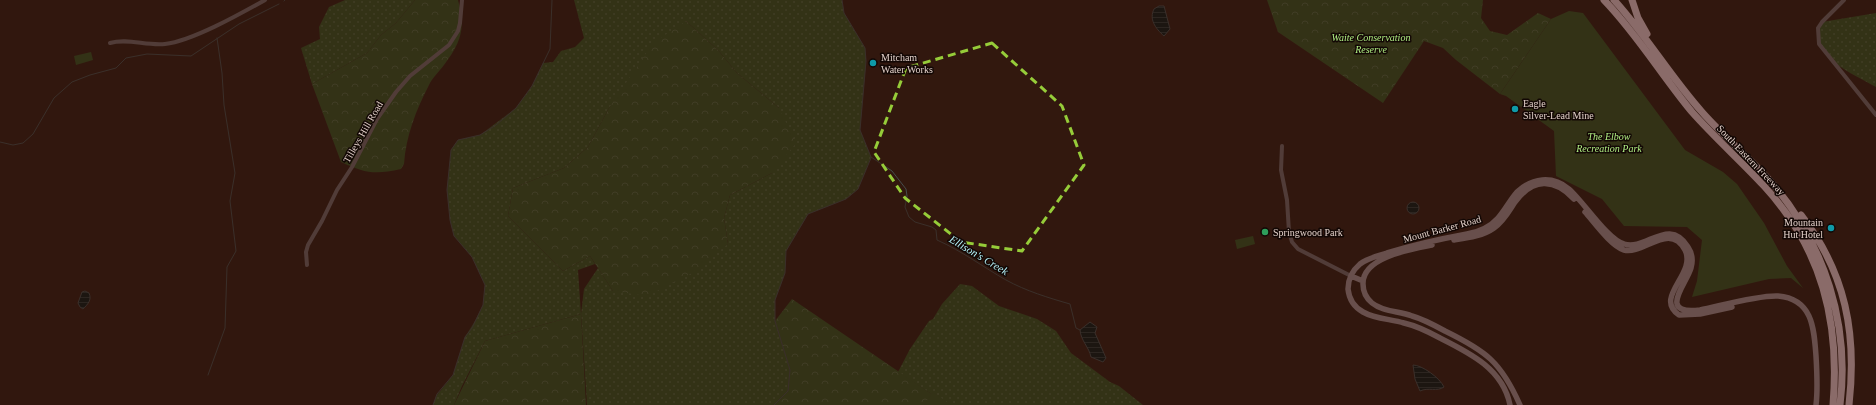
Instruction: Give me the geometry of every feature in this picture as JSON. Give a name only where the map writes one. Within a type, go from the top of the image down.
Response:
[{"type":"highway","points":[[1599,0],[1628,28]]},
{"type":"highway","name":"South Eastern Freeway","points":[[1604,0],[1628,28],[1683,101],[1723,146],[1765,187],[1790,218],[1817,271],[1829,308],[1834,347],[1833,405]]},
{"type":"highway","name":"South Eastern Freeway","points":[[1614,0],[1631,19],[1689,97],[1728,140],[1771,182],[1795,213],[1805,230],[1817,254],[1835,303],[1841,342],[1842,362],[1840,405]]},
{"type":"highway","points":[[1632,0],[1642,26],[1689,97]]},
{"type":"highway","points":[[1771,182],[1790,199],[1813,230],[1829,259],[1843,295],[1848,315],[1852,346],[1852,375],[1849,405]]},
{"type":"highway","points":[[1829,308],[1831,366],[1829,405]]},
{"type":"main road","name":"Mount Barker Road","points":[[1351,276],[1358,266],[1376,257],[1421,243],[1483,229],[1498,219],[1518,192],[1528,184],[1543,180],[1556,181],[1571,190],[1619,242],[1634,245],[1654,236],[1666,234],[1677,236],[1682,240],[1689,249],[1692,260],[1689,272],[1676,296],[1677,302],[1683,309],[1690,311],[1700,310],[1773,296],[1787,298],[1801,306],[1809,316],[1814,329],[1817,384],[1815,405]]},
{"type":"main road","name":"Mount Barker Road","points":[[1366,271],[1375,263],[1389,257],[1422,247],[1485,233],[1501,222],[1525,191],[1542,184],[1556,185],[1573,198],[1607,237],[1620,248],[1634,250],[1662,239],[1675,240],[1681,245],[1687,256],[1687,266],[1670,300],[1671,307],[1679,315],[1700,314],[1774,298],[1785,300],[1800,307],[1808,317],[1812,330],[1815,405]]},
{"type":"main road","points":[[1510,405],[1498,379],[1488,366],[1467,351],[1418,327],[1373,316],[1357,308],[1352,301],[1348,290],[1351,276],[1360,270],[1366,271],[1363,281],[1366,295],[1370,301],[1377,306],[1423,320],[1466,341],[1484,352],[1502,371],[1520,405]]},
{"type":"main road","points":[[1351,276],[1363,281]]},
{"type":"street","points":[[110,44],[120,41],[164,44],[186,39],[265,0]]},
{"type":"street","name":"Tilleys Hill Road","points":[[306,265],[306,252],[308,245],[337,190],[352,167],[378,119],[396,92],[410,76],[449,45],[459,27],[462,0]]},
{"type":"street","points":[[1844,0],[1818,28],[1819,44],[1876,115]]},
{"type":"street","points":[[1282,146],[1281,170],[1287,200],[1289,232],[1292,242],[1298,249],[1351,276]]},
{"type":"highlighted area","points":[[992,43],[1062,106],[1084,165],[1022,251],[961,242],[905,198],[874,152],[906,68]]},
{"type":"green space","points":[[345,0],[415,0],[396,23],[381,35],[367,53],[312,84],[301,48],[320,39],[319,27],[329,7]]},
{"type":"green space","points":[[415,0],[458,0],[462,27],[458,42],[450,57],[430,82],[420,104],[409,133],[404,164],[401,169],[384,172],[363,171],[341,162],[312,84],[367,53],[381,35],[396,23]]},
{"type":"green space","points":[[574,0],[842,0],[844,13],[865,48],[866,61],[860,130],[871,157],[858,189],[846,199],[808,214],[786,251],[785,273],[775,300],[775,321],[790,370],[788,391],[774,405],[587,405],[581,314],[485,341],[454,405],[433,405],[437,395],[453,375],[465,337],[483,305],[485,285],[472,257],[454,236],[450,220],[447,190],[451,150],[458,140],[480,135],[516,108],[532,86],[543,63],[553,62],[561,51],[575,47],[584,38]],"holes":[[[686,21],[718,50],[737,73],[779,108],[772,173],[730,195],[724,218],[728,244],[613,291],[598,268],[584,289],[581,314],[578,270],[595,264],[590,256],[563,271],[508,216],[513,188],[564,168],[588,147],[609,108]]]},
{"type":"green space","name":"Waite Conservation Reserve","points":[[1267,0],[1483,0],[1481,18],[1490,31],[1507,35],[1538,13],[1551,19],[1500,94],[1443,48],[1424,41],[1383,103],[1278,32]]},
{"type":"green space","name":"The Elbow Recreation Park","points":[[1569,11],[1583,13],[1685,150],[1723,172],[1737,184],[1764,223],[1787,266],[1803,288],[1791,278],[1769,279],[1692,297],[1697,281],[1702,240],[1687,227],[1624,226],[1602,199],[1556,176],[1554,131],[1506,96],[1500,94],[1551,19]]},
{"type":"green space","points":[[1876,13],[1876,87],[1844,69],[1825,54],[1820,44],[1818,34],[1822,22]]},
{"type":"green space","points":[[686,21],[718,50],[737,73],[779,108],[796,143],[772,173],[730,195],[724,218],[728,244],[692,273],[647,296],[613,291],[590,256],[563,271],[508,216],[513,188],[564,168],[588,147],[609,108],[653,43]]},
{"type":"green space","points":[[91,52],[93,60],[76,65],[74,56]]},
{"type":"green space","points":[[1253,236],[1255,244],[1237,249],[1235,240]]},
{"type":"green space","points":[[960,284],[972,286],[999,306],[1037,319],[1056,331],[1071,353],[1110,382],[1119,386],[1143,405],[948,405],[898,372],[910,349],[929,321],[933,319],[942,304]]},
{"type":"green space","points":[[792,299],[948,405],[774,405],[788,391],[790,370],[775,321]]},
{"type":"green space","points":[[581,314],[586,405],[454,405],[485,341]]},
{"type":"green space","points":[[933,392],[951,405],[924,405]]},
{"type":"shaded area","points":[[1159,6],[1164,6],[1170,29],[1164,36],[1156,27],[1152,16],[1154,9]]},
{"type":"shaded area","points":[[1415,202],[1418,203],[1418,213],[1411,214],[1408,213],[1407,206],[1408,203]]},
{"type":"shaded area","points":[[85,291],[89,293],[90,300],[83,309],[78,303],[82,292]]},
{"type":"shaded area","points":[[1090,322],[1097,327],[1095,333],[1106,358],[1103,362],[1091,357],[1089,350],[1083,341],[1080,330]]},
{"type":"shaded area","points":[[1413,365],[1421,367],[1430,373],[1442,383],[1444,387],[1420,391],[1415,379]]},
{"type":"waterway","points":[[433,405],[437,394],[453,375],[465,337],[472,328],[483,305],[485,285],[472,257],[454,236],[450,220],[447,190],[451,150],[458,140],[480,135],[496,125],[516,108],[532,86],[550,49],[552,0]]},
{"type":"waterway","name":"Ellison's Creek","points":[[842,0],[844,13],[865,48],[866,61],[860,130],[871,157],[892,171],[906,189],[907,196],[905,207],[909,217],[915,222],[932,227],[936,230],[937,240],[964,254],[1006,280],[1030,291],[1070,304],[1076,328],[1080,330]]},
{"type":"waterway","points":[[0,142],[13,145],[23,143],[33,134],[54,98],[72,82],[90,75],[116,68],[126,58],[147,54],[191,56],[239,24],[279,4]]},
{"type":"waterway","points":[[208,375],[225,328],[227,267],[236,251],[230,201],[235,173],[224,105],[222,73],[217,38]]},
{"type":"waterway","points":[[774,405],[788,391],[790,370],[775,321],[775,300],[785,273],[786,251],[808,214],[846,199],[858,189],[871,158]]},
{"type":"place","name":"Mitcham Water Works","points":[[873,63]]},
{"type":"place","name":"Eagle Silver-Lead Mine","points":[[1515,109]]},
{"type":"place","name":"Mountain Hut Hotel","points":[[1831,228]]},
{"type":"place","name":"Springwood Park","points":[[1265,232]]}]
